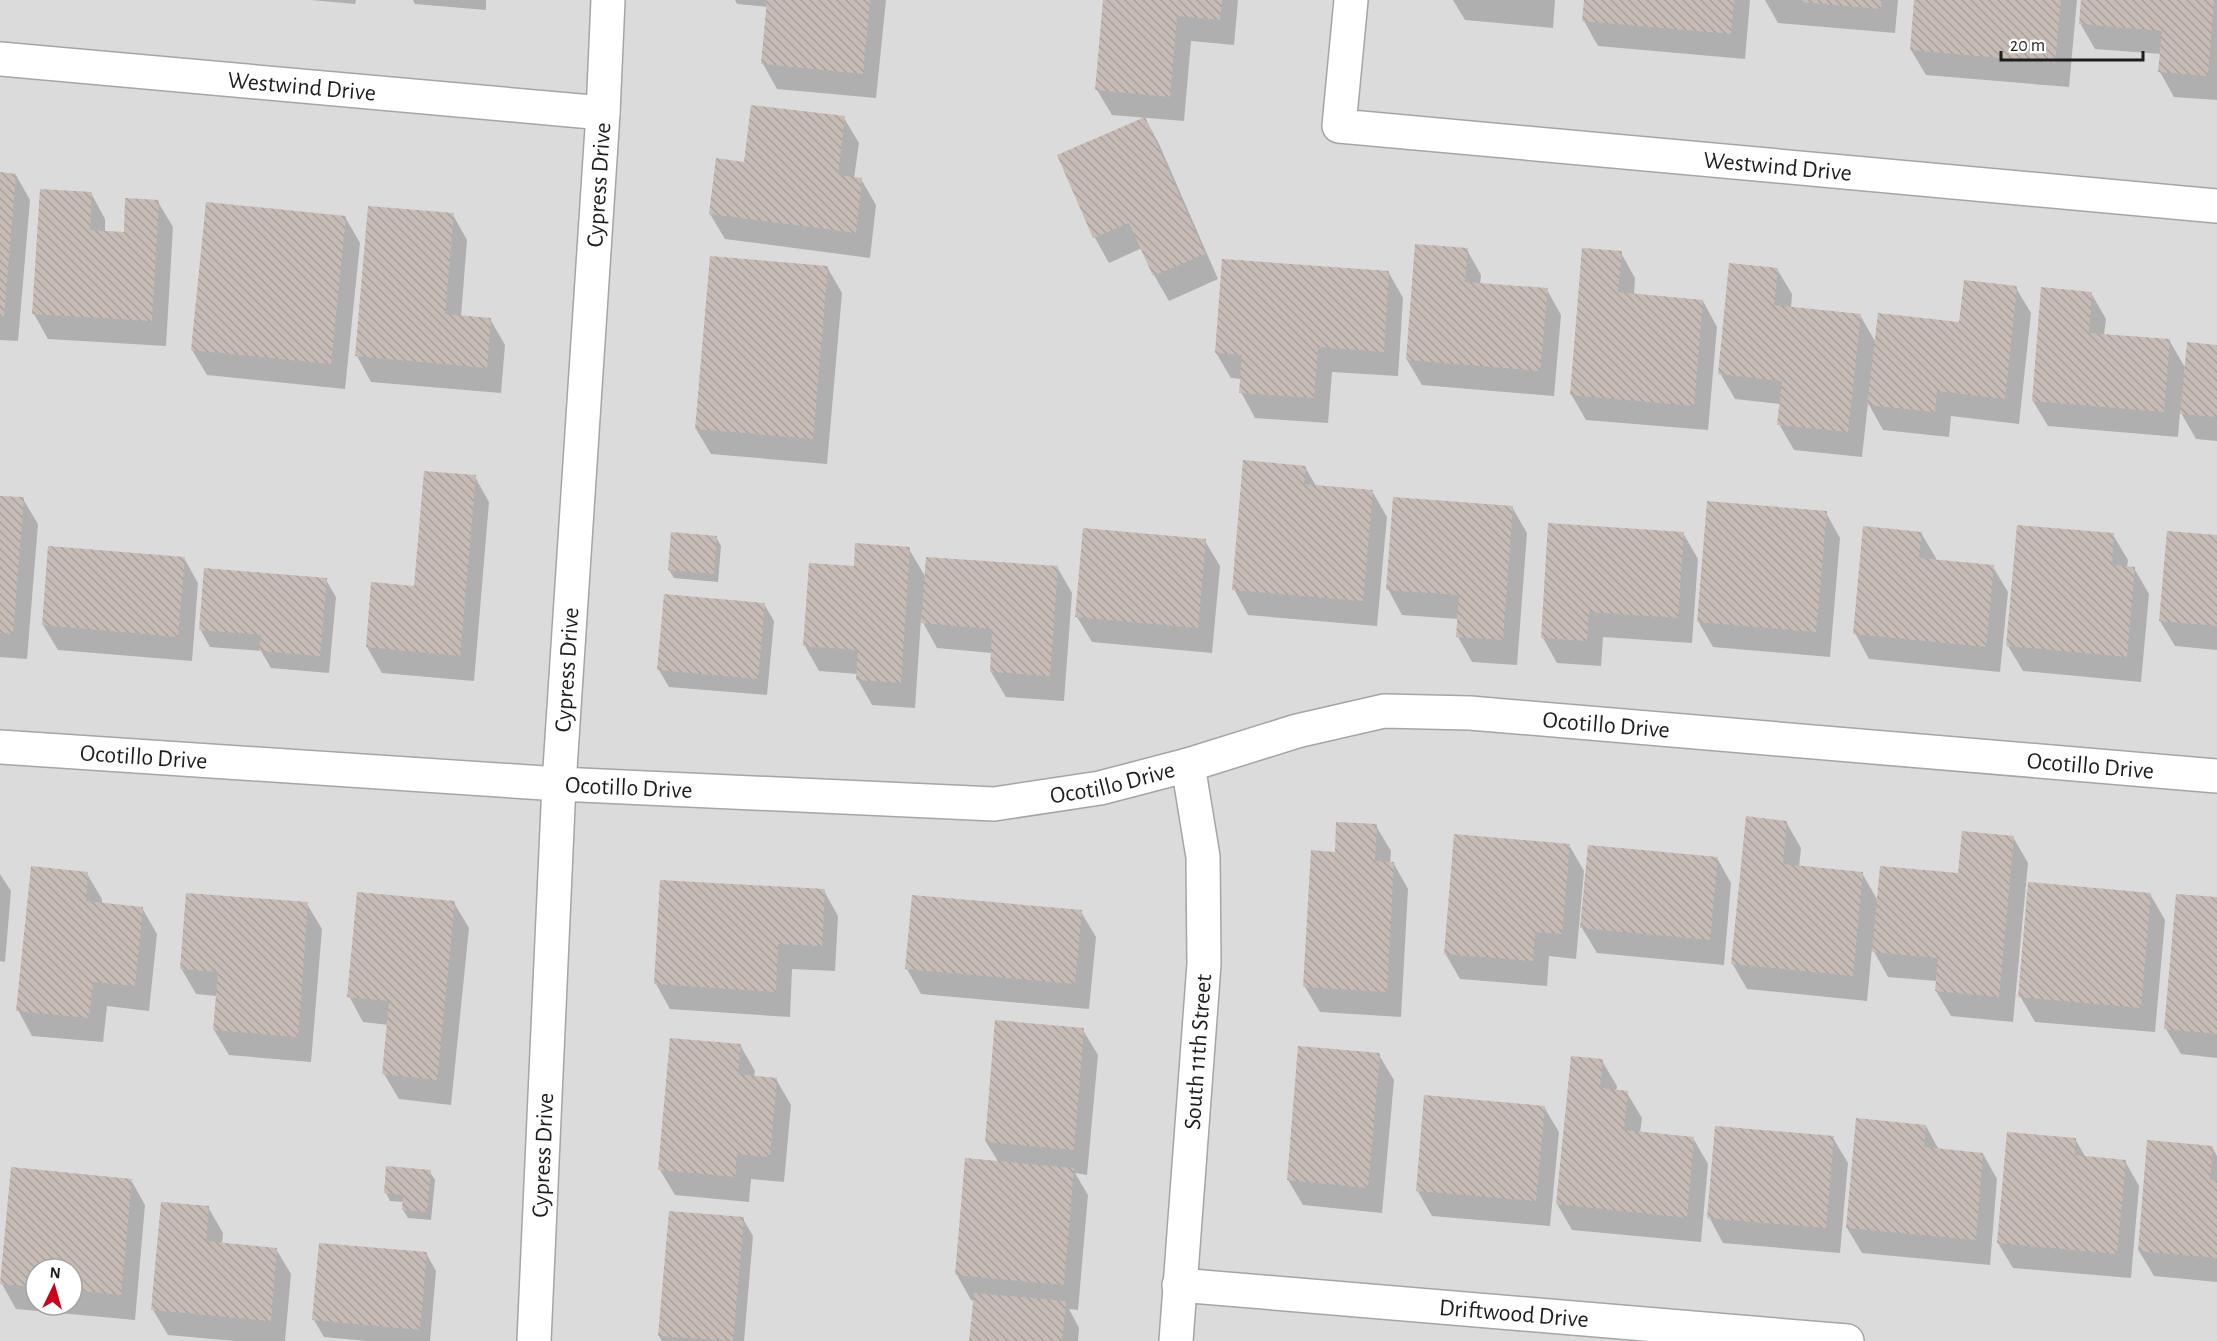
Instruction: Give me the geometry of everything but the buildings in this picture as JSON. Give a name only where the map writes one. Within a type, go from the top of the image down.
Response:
[{"type":"street","name":"Cypress Drive","points":[[534,1341],[559,784],[603,112],[608,0]]},
{"type":"street","name":"Westwind Drive","points":[[1351,0],[1339,126],[2217,206]]},
{"type":"street","name":"Westwind Drive","points":[[0,59],[603,112]]},
{"type":"street","name":"Ocotillo Drive","points":[[0,747],[559,784],[994,804],[1100,788],[1188,765],[1297,730],[1384,711],[1470,713],[2217,776]]},
{"type":"street","name":"South 11th Street","points":[[1176,1341],[1204,964],[1203,857],[1188,765]]},
{"type":"street","name":"Driftwood Drive","points":[[1179,1285],[1847,1341]]},
{"type":"shaded area","points":[[0,0],[2217,0],[2217,1341],[0,1341]]}]
